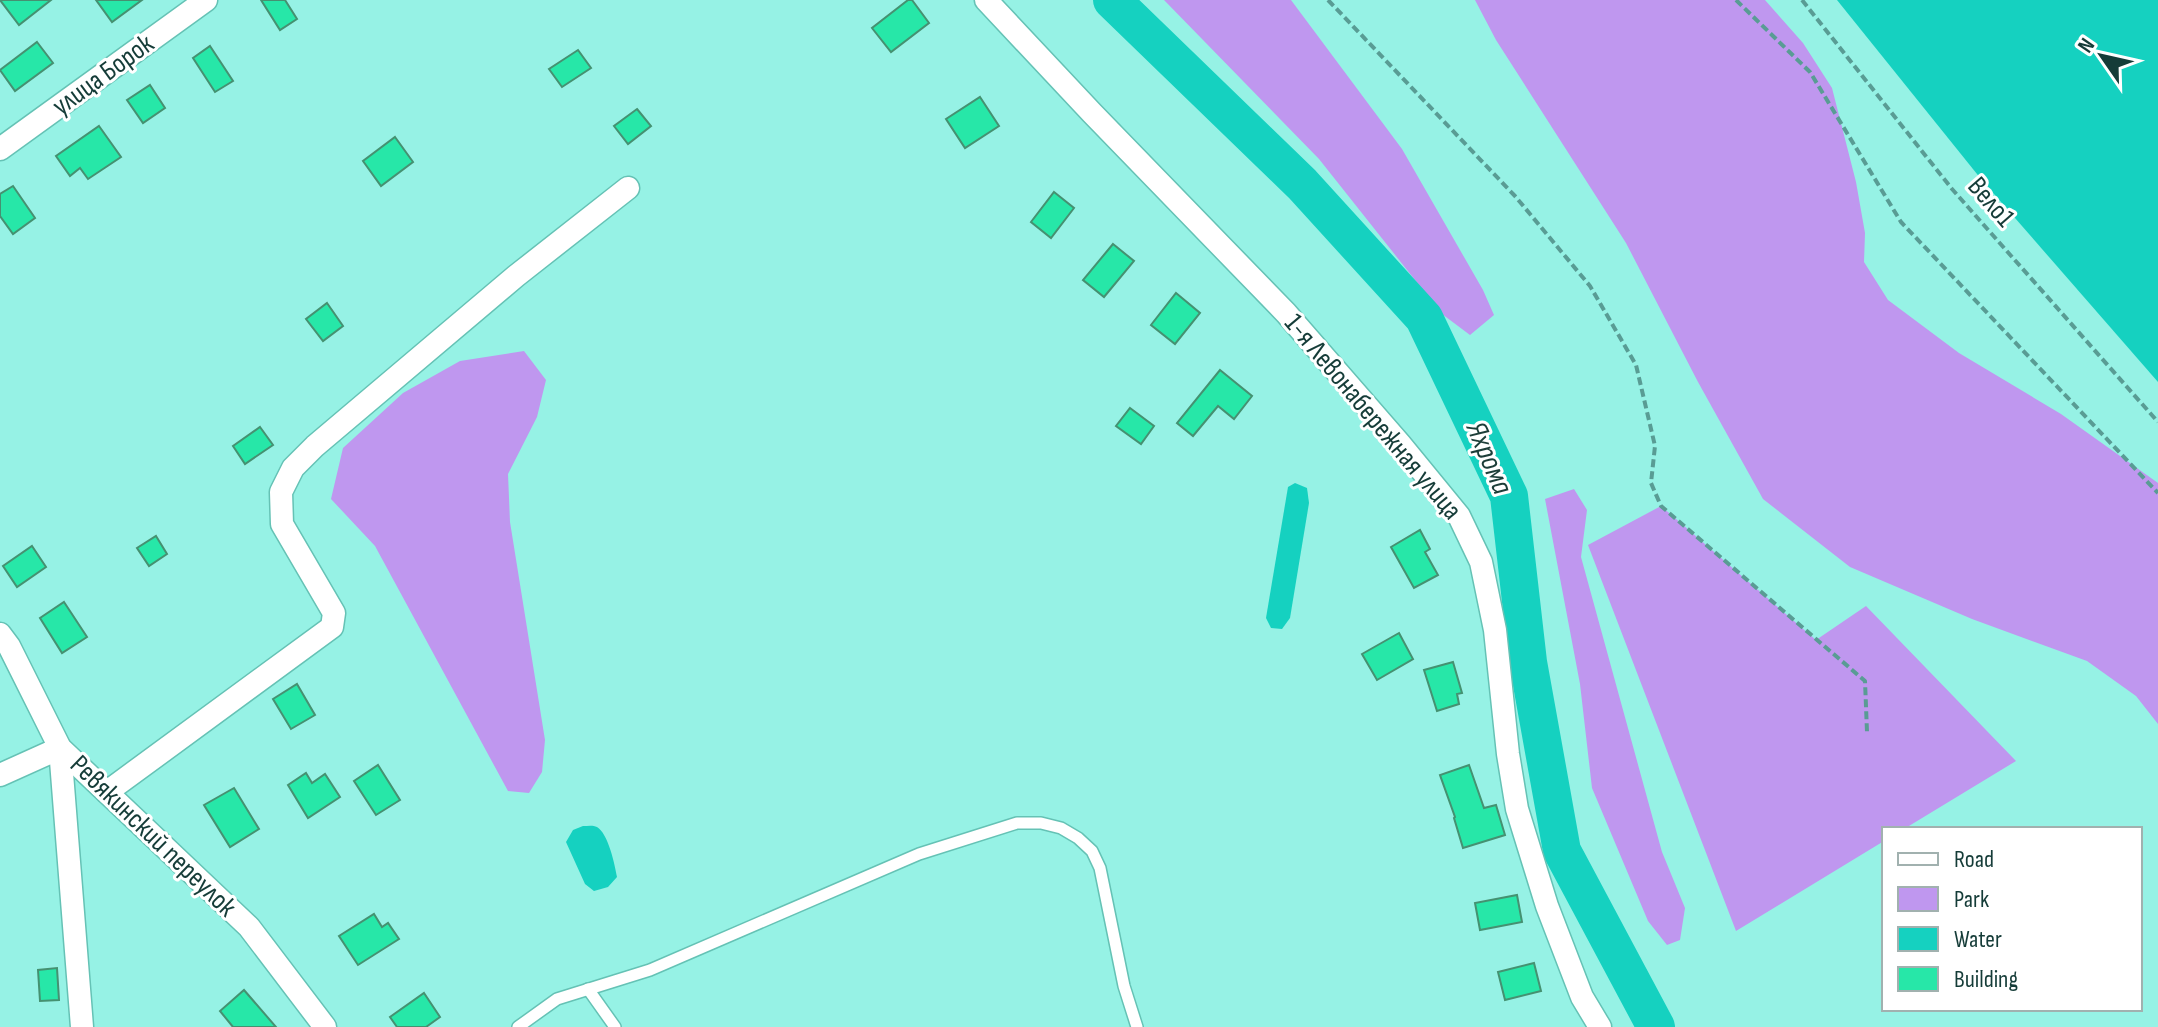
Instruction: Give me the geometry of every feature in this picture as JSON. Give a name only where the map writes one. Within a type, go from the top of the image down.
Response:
[{"type":"street","name":"улица Борок","points":[[0,149],[206,0]]},
{"type":"street","name":"1-я Левонабережная улица","points":[[986,0],[1286,313],[1459,516],[1481,562],[1495,630],[1517,809],[1547,906],[1582,997],[1600,1027]]},
{"type":"street","points":[[107,792],[332,627],[334,613],[282,524],[281,492],[293,468],[516,276],[628,188]]},
{"type":"street","name":"Ревякинский переулок","points":[[0,634],[60,748],[249,927],[325,1027]]},
{"type":"street","points":[[0,775],[60,748],[82,1027]]},
{"type":"lane","points":[[518,1027],[557,999],[650,970],[919,854],[1017,823],[1041,823],[1061,828],[1092,851],[1100,868],[1124,986],[1137,1027]]},
{"type":"lane","points":[[588,989],[615,1027]]},
{"type":"path","points":[[1328,0],[1515,196],[1590,286],[1636,365],[1655,446],[1651,483],[1661,506],[1865,681],[1867,732]]},
{"type":"path","points":[[1736,0],[1810,72],[1901,222],[2158,493]]},
{"type":"path","name":"Вело1","points":[[1802,0],[1952,189],[2158,422]]},
{"type":"green space","points":[[1164,0],[1291,0],[1402,149],[1483,290],[1494,315],[1470,335],[1442,314],[1319,159]]},
{"type":"green space","points":[[1475,0],[1765,0],[1803,43],[1832,88],[1856,182],[1865,233],[1864,262],[1888,300],[1959,353],[2061,414],[2158,483],[2158,724],[2136,696],[2087,661],[1972,619],[1850,567],[1763,499],[1626,243],[1496,40]]},
{"type":"green space","points":[[524,351],[546,380],[537,417],[508,474],[510,522],[545,740],[542,772],[529,793],[508,791],[375,546],[331,499],[343,448],[403,393],[460,361]]},
{"type":"green space","points":[[1574,489],[1587,510],[1581,557],[1662,852],[1685,908],[1680,940],[1667,945],[1648,921],[1592,788],[1580,684],[1545,499]]},
{"type":"green space","points":[[1661,506],[1816,640],[1866,606],[2016,761],[1907,827],[1882,827],[1882,842],[1736,931],[1588,545]]},
{"type":"water","points":[[1837,0],[2158,0],[2158,382],[1981,179]]},
{"type":"water","points":[[1295,483],[1307,488],[1309,503],[1290,618],[1282,629],[1271,628],[1266,618],[1288,487]]},
{"type":"water","points":[[583,826],[601,830],[617,877],[608,887],[594,891],[585,884],[566,842],[573,830]]},
{"type":"building","points":[[0,0],[51,0],[19,25]]},
{"type":"building","points":[[96,0],[142,0],[112,22]]},
{"type":"building","points":[[261,0],[285,0],[297,19],[280,30]]},
{"type":"building","points":[[912,0],[929,23],[891,52],[872,28]]},
{"type":"building","points":[[37,42],[53,63],[15,91],[0,70]]},
{"type":"building","points":[[210,46],[233,81],[215,92],[193,58]]},
{"type":"building","points":[[578,50],[591,68],[562,87],[549,69]]},
{"type":"building","points":[[150,85],[165,108],[143,123],[127,100]]},
{"type":"building","points":[[980,97],[999,126],[965,148],[946,119]]},
{"type":"building","points":[[637,109],[651,126],[628,144],[614,126]]},
{"type":"building","points":[[99,126],[121,157],[88,179],[80,168],[70,176],[56,156]]},
{"type":"building","points":[[395,137],[413,162],[381,186],[363,161]]},
{"type":"building","points":[[13,186],[35,218],[13,234],[0,216],[0,194]]},
{"type":"building","points":[[1054,192],[1074,208],[1051,238],[1031,222]]},
{"type":"building","points":[[1113,244],[1134,261],[1104,297],[1083,280]]},
{"type":"building","points":[[1176,293],[1200,313],[1175,344],[1151,325]]},
{"type":"building","points":[[327,303],[343,326],[323,341],[306,319]]},
{"type":"building","points":[[1220,370],[1252,396],[1234,419],[1218,406],[1193,436],[1177,423]]},
{"type":"building","points":[[1130,408],[1154,426],[1141,444],[1116,426]]},
{"type":"building","points":[[260,427],[273,445],[245,464],[233,446]]},
{"type":"building","points":[[1420,530],[1430,549],[1425,552],[1438,575],[1414,588],[1391,547]]},
{"type":"building","points":[[156,536],[167,554],[149,566],[137,548]]},
{"type":"building","points":[[32,546],[46,567],[17,587],[3,566]]},
{"type":"building","points":[[64,602],[87,637],[62,653],[40,618]]},
{"type":"building","points":[[1399,633],[1413,659],[1377,680],[1362,654]]},
{"type":"building","points":[[1453,662],[1462,693],[1457,694],[1459,704],[1437,711],[1424,670]]},
{"type":"building","points":[[297,684],[315,715],[291,729],[273,699]]},
{"type":"building","points":[[378,765],[400,800],[376,815],[354,781]]},
{"type":"building","points":[[1469,765],[1484,808],[1496,805],[1505,835],[1463,848],[1440,775]]},
{"type":"building","points":[[306,773],[312,783],[325,774],[340,797],[308,818],[288,785]]},
{"type":"building","points":[[234,788],[259,829],[230,847],[204,805]]},
{"type":"building","points":[[1517,895],[1522,922],[1480,930],[1475,903]]},
{"type":"building","points":[[374,914],[382,927],[388,923],[399,939],[358,965],[339,936]]},
{"type":"building","points":[[1534,963],[1541,991],[1505,1000],[1498,972]]},
{"type":"building","points":[[57,968],[59,1000],[40,1001],[38,970]]},
{"type":"building","points":[[244,990],[276,1027],[233,1027],[220,1011]]},
{"type":"building","points":[[424,993],[440,1017],[426,1027],[397,1027],[390,1017]]},
{"type":"waterway","name":"Яхрома","points":[[1112,0],[1302,184],[1424,318],[1509,496],[1528,662],[1562,851],[1656,1027]]}]
